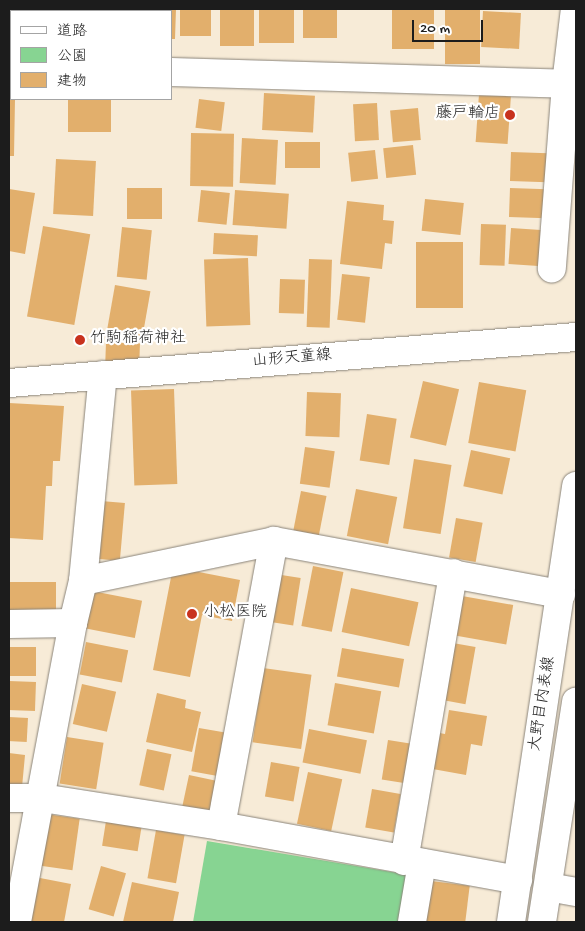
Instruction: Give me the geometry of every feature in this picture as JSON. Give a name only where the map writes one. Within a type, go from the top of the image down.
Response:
[{"type":"main road","points":[[552,268],[569,165],[566,84],[575,9]]},
{"type":"main road","points":[[172,72],[566,84]]},
{"type":"main road","name":"山形天童線","points":[[9,383],[576,337]]},
{"type":"main road","points":[[16,922],[42,798],[83,581],[103,375]]},
{"type":"main road","name":"大野目内表線","points":[[512,922],[576,486]]},
{"type":"main road","points":[[83,581],[274,541],[561,594]]},
{"type":"main road","points":[[221,826],[274,541]]},
{"type":"main road","points":[[412,922],[413,862],[453,573]]},
{"type":"main road","points":[[9,624],[74,623]]},
{"type":"main road","name":"大野目内表線","points":[[542,922],[576,702]]},
{"type":"main road","points":[[9,798],[42,798],[221,826],[518,880]]},
{"type":"main road","points":[[548,888],[576,892]]},
{"type":"green space","points":[[207,841],[410,875],[402,922],[193,922]]},
{"type":"building","points":[[20,9],[51,9],[51,10]]},
{"type":"building","points":[[55,9],[90,9],[90,10]]},
{"type":"building","points":[[94,9],[138,9],[116,10]]},
{"type":"building","points":[[143,9],[176,9],[175,39],[172,39],[172,10]]},
{"type":"building","points":[[180,9],[211,9],[211,36],[180,36]]},
{"type":"building","points":[[220,9],[254,9],[254,46],[220,46]]},
{"type":"building","points":[[259,9],[294,9],[294,43],[259,43]]},
{"type":"building","points":[[303,9],[337,9],[337,38],[303,38]]},
{"type":"building","points":[[392,9],[434,9],[434,49],[392,49]]},
{"type":"building","points":[[445,9],[480,9],[480,64],[445,64]]},
{"type":"building","points":[[483,11],[521,13],[519,49],[481,47]]},
{"type":"building","points":[[9,91],[10,100],[15,100],[14,156],[9,156]]},
{"type":"building","points":[[264,93],[315,96],[313,133],[262,130]]},
{"type":"building","points":[[479,94],[511,96],[508,144],[476,142]]},
{"type":"building","points":[[199,99],[225,102],[221,131],[195,128]]},
{"type":"building","points":[[68,100],[111,100],[111,132],[68,132]]},
{"type":"building","points":[[377,103],[379,140],[355,141],[353,104]]},
{"type":"building","points":[[418,108],[421,140],[393,142],[390,110]]},
{"type":"building","points":[[191,133],[234,134],[233,187],[190,186]]},
{"type":"building","points":[[242,138],[278,140],[276,185],[240,183]]},
{"type":"building","points":[[285,142],[320,142],[320,168],[285,168]]},
{"type":"building","points":[[413,145],[416,175],[386,178],[383,148]]},
{"type":"building","points":[[375,150],[378,179],[351,182],[348,153]]},
{"type":"building","points":[[511,152],[548,153],[547,182],[510,181]]},
{"type":"building","points":[[56,159],[96,161],[93,216],[53,214]]},
{"type":"building","points":[[127,188],[162,188],[162,219],[127,219]]},
{"type":"building","points":[[510,188],[547,189],[546,218],[509,217]]},
{"type":"building","points":[[9,189],[35,193],[25,254],[9,251]]},
{"type":"building","points":[[201,190],[230,193],[226,225],[198,222]]},
{"type":"building","points":[[235,190],[289,194],[286,229],[233,225]]},
{"type":"building","points":[[425,199],[464,203],[460,235],[422,231]]},
{"type":"building","points":[[347,201],[384,205],[383,220],[394,221],[392,244],[385,243],[382,269],[340,264]]},
{"type":"building","points":[[481,224],[506,225],[505,266],[480,265]]},
{"type":"building","points":[[43,226],[90,234],[74,325],[27,317]]},
{"type":"building","points":[[122,227],[152,230],[147,280],[117,277]]},
{"type":"building","points":[[511,228],[541,230],[538,266],[508,264]]},
{"type":"building","points":[[214,233],[258,235],[257,256],[213,254]]},
{"type":"building","points":[[416,242],[463,242],[463,308],[416,308]]},
{"type":"building","points":[[248,258],[250,325],[206,326],[204,260]]},
{"type":"building","points":[[309,259],[332,260],[330,328],[307,327]]},
{"type":"building","points":[[342,274],[370,277],[365,323],[337,320]]},
{"type":"building","points":[[280,279],[305,280],[304,314],[279,313]]},
{"type":"building","points":[[115,285],[150,291],[142,340],[106,334]]},
{"type":"building","points":[[106,342],[140,343],[139,364],[105,363]]},
{"type":"building","points":[[423,381],[459,389],[446,446],[410,438]]},
{"type":"building","points":[[479,382],[526,390],[516,451],[468,443]]},
{"type":"building","points":[[174,389],[177,484],[134,485],[131,391]]},
{"type":"building","points":[[307,392],[341,393],[339,437],[305,436]]},
{"type":"building","points":[[9,403],[64,406],[60,461],[53,461],[52,486],[46,486],[43,540],[9,538]]},
{"type":"building","points":[[367,414],[397,419],[389,465],[360,460]]},
{"type":"building","points":[[305,447],[335,451],[330,488],[300,484]]},
{"type":"building","points":[[471,450],[510,458],[502,495],[463,486]]},
{"type":"building","points":[[414,459],[452,465],[441,534],[403,528]]},
{"type":"building","points":[[356,489],[397,497],[388,544],[347,536]]},
{"type":"building","points":[[301,491],[327,496],[319,535],[293,530]]},
{"type":"building","points":[[101,501],[125,503],[120,561],[96,559]]},
{"type":"building","points":[[456,518],[483,523],[476,562],[449,557]]},
{"type":"building","points":[[313,566],[343,572],[332,632],[301,626]]},
{"type":"building","points":[[173,567],[240,580],[232,621],[202,615],[190,677],[153,670]]},
{"type":"building","points":[[275,574],[301,578],[293,625],[267,621]]},
{"type":"building","points":[[9,582],[56,582],[56,613],[9,613]]},
{"type":"building","points":[[351,588],[418,602],[409,646],[342,632]]},
{"type":"building","points":[[92,591],[142,601],[135,638],[85,628]]},
{"type":"building","points":[[462,596],[513,605],[506,644],[455,635]]},
{"type":"building","points":[[86,642],[128,650],[122,683],[80,674]]},
{"type":"building","points":[[447,642],[476,647],[465,704],[437,699]]},
{"type":"building","points":[[9,647],[36,647],[36,676],[9,676]]},
{"type":"building","points":[[342,648],[404,659],[399,687],[337,677]]},
{"type":"building","points":[[263,668],[312,675],[301,749],[253,742]]},
{"type":"building","points":[[9,681],[36,682],[35,711],[9,710]]},
{"type":"building","points":[[335,683],[381,691],[374,734],[328,725]]},
{"type":"building","points":[[82,684],[116,692],[107,732],[73,724]]},
{"type":"building","points":[[157,693],[186,700],[185,708],[201,712],[192,752],[146,742]]},
{"type":"building","points":[[449,710],[487,716],[482,746],[471,744],[466,775],[427,768],[434,732],[445,734]]},
{"type":"building","points":[[9,717],[28,718],[27,742],[9,741]]},
{"type":"building","points":[[199,728],[227,733],[219,776],[191,771]]},
{"type":"building","points":[[309,729],[367,740],[360,774],[303,762]]},
{"type":"building","points":[[67,737],[104,743],[96,789],[60,783]]},
{"type":"building","points":[[388,740],[412,744],[405,783],[382,780]]},
{"type":"building","points":[[147,749],[171,754],[164,790],[139,785]]},
{"type":"building","points":[[9,753],[25,755],[22,787],[9,786]]},
{"type":"building","points":[[271,762],[300,767],[293,802],[265,796]]},
{"type":"building","points":[[308,772],[342,779],[331,831],[297,824]]},
{"type":"building","points":[[189,775],[217,781],[211,813],[182,807]]},
{"type":"building","points":[[372,789],[401,794],[394,832],[365,827]]},
{"type":"building","points":[[46,814],[80,819],[72,870],[39,865]]},
{"type":"building","points":[[106,821],[142,827],[138,851],[102,846]]},
{"type":"building","points":[[156,830],[185,835],[176,883],[147,878]]},
{"type":"building","points":[[101,866],[126,873],[114,916],[89,909]]},
{"type":"building","points":[[35,877],[71,884],[64,922],[26,922]]},
{"type":"building","points":[[431,881],[470,886],[465,922],[426,922]]},
{"type":"building","points":[[132,882],[179,892],[173,922],[123,922]]},
{"type":"place","name":"藤戸輪店","points":[[510,115]]},
{"type":"place","name":"竹駒稲荷神社","points":[[80,340]]},
{"type":"place","name":"小松医院","points":[[192,614]]}]
